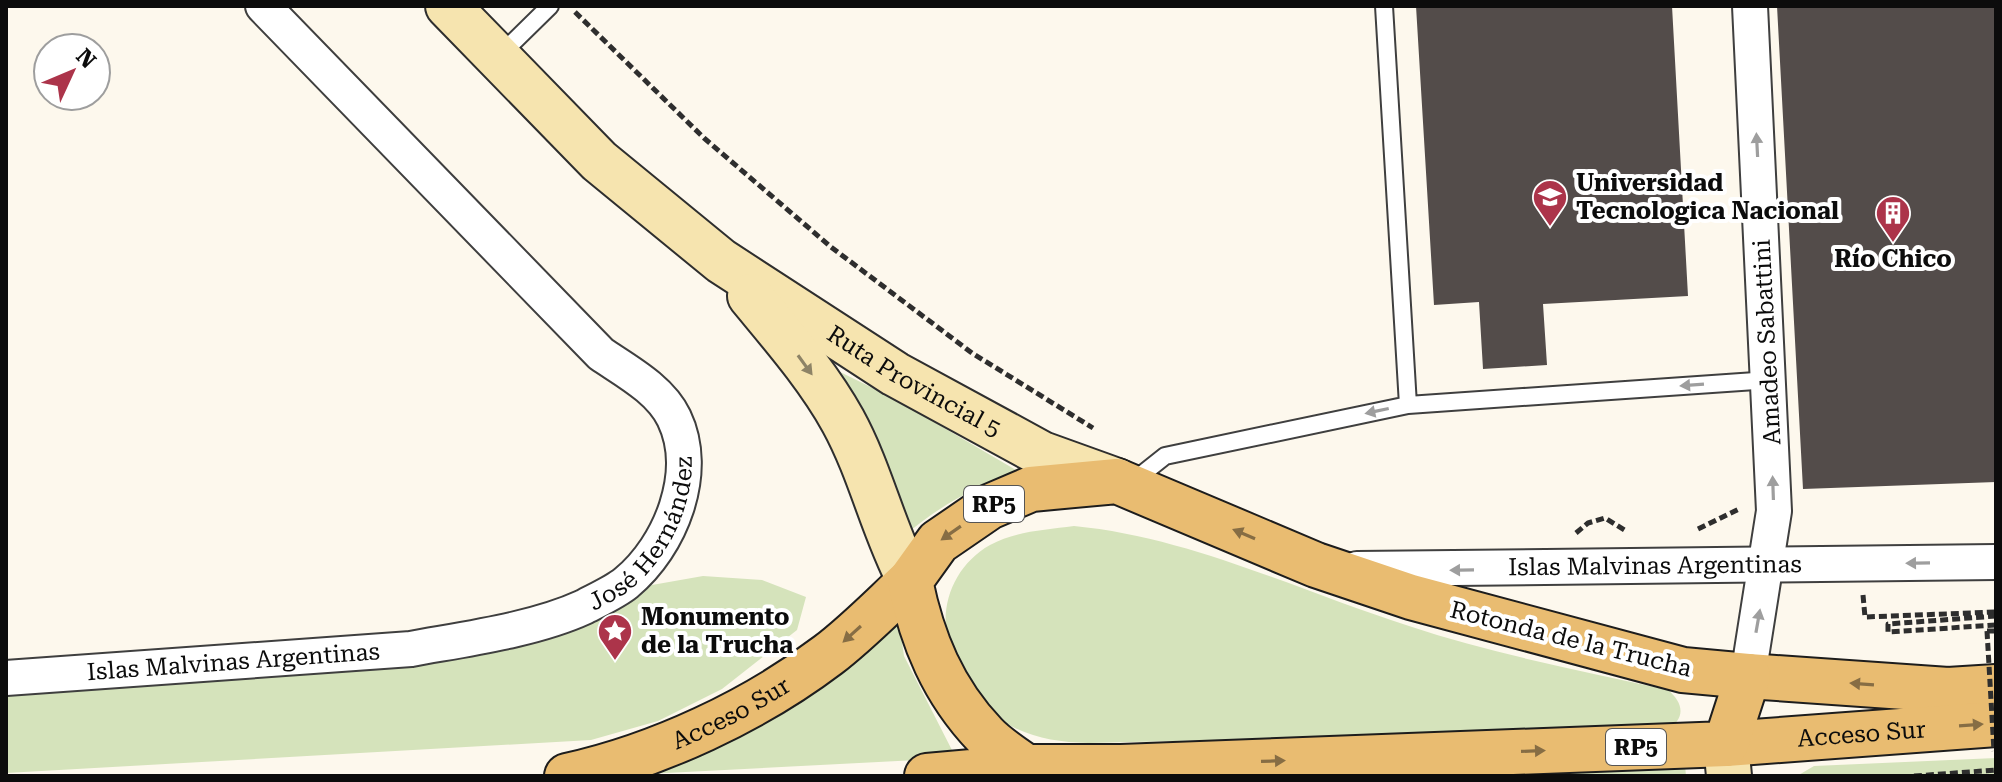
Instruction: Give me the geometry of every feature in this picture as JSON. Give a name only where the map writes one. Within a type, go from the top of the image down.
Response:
[{"type":"main road","name":"Ruta Provincial 5","points":[[448,6],[599,161],[721,261],[895,374],[1042,454],[1123,483]]},
{"type":"main road","name":"Ruta Provincial 5","points":[[721,261],[786,340],[843,421],[884,528],[910,581]]},
{"type":"main road","name":"Rotonda de la Trucha","points":[[910,581],[938,542],[989,507],[1031,489],[1123,483],[1316,565],[1462,612],[1683,670],[1748,676]]},
{"type":"main road","name":"RP5","points":[[910,581],[921,628],[940,674],[986,737],[1033,772],[1121,767],[1728,760]]},
{"type":"main road","name":"Acceso Sur","points":[[567,776],[641,755],[773,691],[829,655],[910,581]]},
{"type":"main road","name":"Acceso Sur","points":[[1748,676],[1948,690],[1996,687]]},
{"type":"main road","points":[[1728,760],[1748,676]]},
{"type":"main road","name":"Acceso Sur","points":[[1728,760],[1995,737]]},
{"type":"main road","points":[[927,776],[1033,772]]},
{"type":"street","name":"José Hernández","points":[[263,6],[601,354],[646,385],[673,416],[686,457],[680,492],[661,544],[626,583],[582,608],[460,640]]},
{"type":"street","name":"Amadeo Sabattini","points":[[1748,676],[1768,566],[1774,511],[1750,6]]},
{"type":"street","name":"Islas Malvinas Argentinas","points":[[1316,565],[1373,571],[1996,562]]},
{"type":"street","name":"Islas Malvinas Argentinas","points":[[6,678],[411,649],[460,640]]},
{"type":"lane","points":[[497,58],[550,6]]},
{"type":"lane","points":[[1384,6],[1408,405]]},
{"type":"lane","points":[[1123,483],[1165,456],[1408,405],[1770,380]]},
{"type":"path","points":[[1996,616],[1888,624],[1888,632],[1996,625]]},
{"type":"path","points":[[1995,737],[1987,631],[1996,631]]},
{"type":"path","points":[[1914,776],[1996,770]]},
{"type":"green space","points":[[834,369],[893,398],[1028,477],[995,483],[963,495],[906,534],[895,489],[879,447]]},
{"type":"green space","points":[[1074,526],[1160,541],[1202,553],[1368,612],[1473,645],[1668,690],[1678,701],[1679,717],[1666,730],[1088,743],[1052,740],[1029,734],[992,714],[957,663],[947,636],[947,605],[957,577],[977,554],[990,545],[1020,534]]},
{"type":"green space","points":[[703,576],[762,580],[806,597],[797,630],[722,689],[658,721],[591,740],[6,773],[6,691],[484,652],[635,588]]},
{"type":"green space","points":[[898,615],[904,656],[956,758],[607,776]]},
{"type":"green space","points":[[1996,758],[1996,776],[1797,776],[1814,766]]},
{"type":"green space","points":[[1685,765],[1686,776],[1498,776]]},
{"type":"building","points":[[1416,6],[1672,6],[1688,296],[1543,304],[1547,365],[1483,369],[1479,302],[1434,305]]},
{"type":"building","name":"Río Chico","points":[[1777,6],[1996,6],[1996,482],[1803,489]]},
{"type":"place","name":"Universidad Tecnologica Nacional","points":[[1550,228]]},
{"type":"place","name":"Río Chico","points":[[1893,244]]},
{"type":"place","name":"Monumento de la Trucha","points":[[615,662]]}]
